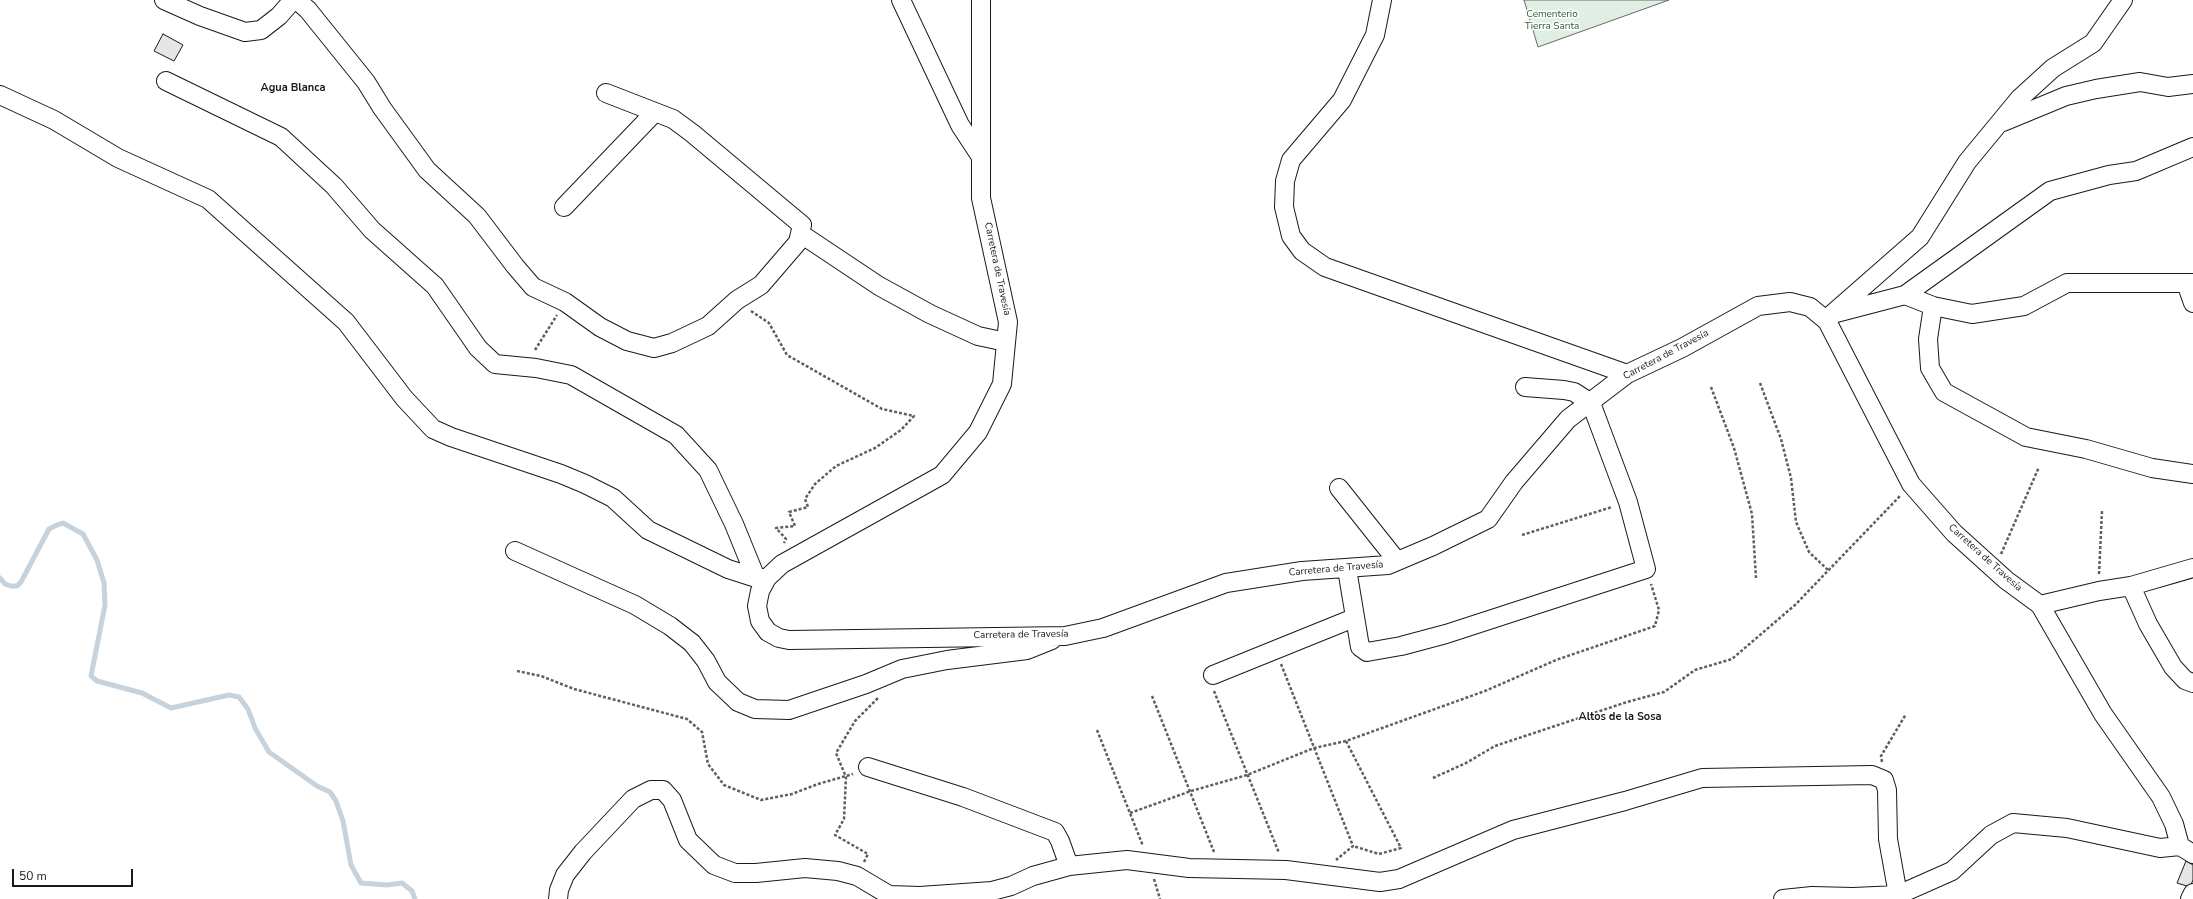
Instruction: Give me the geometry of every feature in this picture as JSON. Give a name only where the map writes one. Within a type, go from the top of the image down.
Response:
[{"type":"street","points":[[164,0],[200,16],[245,32],[261,30],[279,16],[293,0]]},
{"type":"street","points":[[297,0],[308,10],[366,82],[382,108],[427,170],[477,216],[533,287],[565,302],[600,327],[627,341],[654,348],[672,343],[708,326],[737,300],[761,285],[798,242],[802,225],[758,187],[673,119],[606,93]]},
{"type":"street","points":[[901,0],[960,124],[981,157]]},
{"type":"street","name":"Carretera de Travesía","points":[[981,0],[981,198],[1008,322],[1002,384],[978,432],[942,476],[782,564],[761,578],[757,606],[760,621],[768,632],[779,638],[1064,636],[1103,628],[1226,583],[1302,570],[1347,569],[1388,565],[1433,546],[1488,519],[1514,482],[1568,419],[1627,374],[1682,348],[1758,306],[1790,302],[1810,307],[1829,318],[1911,484],[1954,533],[1994,569],[2040,605],[2103,714],[2161,797],[2187,850]]},
{"type":"street","points":[[1382,0],[1374,35],[1342,100],[1291,160],[1285,181],[1284,206],[1291,236],[1302,251],[1325,267],[1627,374]]},
{"type":"street","points":[[1829,318],[1920,237],[1967,162],[2002,122],[2019,99],[2053,68],[2093,42],[2123,0]]},
{"type":"street","points":[[166,81],[281,138],[334,186],[372,230],[435,286],[478,348],[495,364],[536,368],[571,376],[676,435],[708,470],[761,578]]},
{"type":"street","points":[[2002,122],[2066,96],[2096,89],[2140,82],[2168,87],[2193,84]]},
{"type":"street","points":[[0,95],[54,120],[118,158],[208,199],[346,322],[404,398],[433,429],[451,437],[561,474],[585,484],[613,498],[648,530],[728,569],[761,578]]},
{"type":"street","points":[[564,207],[655,112]]},
{"type":"street","points":[[1829,318],[1905,295],[2050,191],[2109,175],[2136,172],[2193,147]]},
{"type":"street","points":[[801,234],[879,286],[930,314],[978,336],[1006,342]]},
{"type":"street","points":[[1905,295],[1933,306],[1972,314],[2024,306],[2067,283],[2190,283],[2193,303]]},
{"type":"street","points":[[1933,306],[1928,338],[1930,368],[1944,392],[2026,437],[2086,449],[2152,468],[2193,474]]},
{"type":"street","points":[[1347,569],[1360,647],[1367,652],[1446,634],[1646,569],[1628,502],[1591,402],[1574,392],[1525,387]]},
{"type":"street","points":[[1339,488],[1398,561]]},
{"type":"street","points":[[515,550],[636,604],[670,626],[692,643],[722,687],[738,702],[755,709],[789,710],[866,684],[902,669],[947,660],[1027,650],[1064,636]]},
{"type":"street","points":[[2040,605],[2099,591],[2131,586],[2193,568]]},
{"type":"street","points":[[2131,586],[2148,624],[2173,667],[2185,680],[2193,683]]},
{"type":"street","points":[[1213,675],[1275,648],[1354,618]]},
{"type":"street","points":[[868,767],[963,797],[1055,832],[1069,866]]},
{"type":"street","points":[[558,899],[559,890],[565,875],[583,852],[633,799],[651,790],[663,790],[672,800],[688,840],[714,865],[735,872],[756,873],[805,868],[838,870],[857,876],[889,894],[920,896],[992,891],[1011,886],[1033,876],[1069,866],[1128,860],[1189,868],[1286,870],[1380,882],[1399,879],[1513,830],[1625,801],[1702,778],[1872,775],[1884,780],[1887,790],[1888,839],[1898,895]]},
{"type":"street","points":[[1783,899],[1812,896],[1854,897],[1898,895],[1952,871],[1991,835],[2013,823],[2067,828],[2160,848],[2187,850]]},
{"type":"street","points":[[2190,899],[2193,893]]},
{"type":"path","points":[[737,300],[769,323],[787,355],[882,409],[914,416],[895,435],[875,448],[836,466],[815,484],[805,499],[808,507],[790,512],[795,526],[776,528],[786,539],[782,564]]},
{"type":"path","points":[[530,352],[536,350],[565,302]]},
{"type":"path","points":[[1760,383],[1781,439],[1791,478],[1796,522],[1809,552],[1829,572]]},
{"type":"path","points":[[1711,387],[1734,448],[1752,514],[1756,578]]},
{"type":"path","points":[[1994,569],[2039,468]]},
{"type":"path","points":[[1434,778],[1466,763],[1500,744],[1620,704],[1664,692],[1696,670],[1732,659],[1796,605],[1911,484]]},
{"type":"path","points":[[1522,535],[1628,502]]},
{"type":"path","points":[[2099,591],[2102,511]]},
{"type":"path","points":[[1130,813],[1190,791],[1247,775],[1314,748],[1346,741],[1485,691],[1556,660],[1655,626],[1659,610],[1646,569]]},
{"type":"path","points":[[1275,648],[1353,846]]},
{"type":"path","points":[[517,671],[542,676],[574,689],[687,718],[702,732],[708,764],[724,785],[761,800],[792,794],[818,784],[846,777]]},
{"type":"path","points":[[1213,675],[1214,692],[1286,870]]},
{"type":"path","points":[[857,876],[868,854],[835,834],[844,818],[846,777],[836,753],[855,721],[881,696]]},
{"type":"path","points":[[1152,696],[1221,869]]},
{"type":"path","points":[[1884,780],[1881,756],[1906,714]]},
{"type":"path","points":[[1097,730],[1150,863]]},
{"type":"path","points":[[1346,741],[1401,848],[1379,854],[1353,846]]},
{"type":"path","points":[[1316,875],[1353,846]]},
{"type":"green space","name":"Cementerio Tierra Santa","points":[[1524,0],[1669,0],[1538,47]]},
{"type":"building","points":[[163,34],[183,45],[174,61],[154,51]]},
{"type":"building","points":[[2186,861],[2193,865],[2193,880],[2190,887],[2177,883]]},
{"type":"waterway","points":[[0,578],[5,584],[17,586],[21,582],[49,529],[63,523],[83,534],[97,560],[104,583],[105,605],[91,676],[97,681],[142,693],[171,708],[229,695],[239,697],[248,709],[255,728],[269,752],[317,786],[330,792],[336,801],[343,821],[351,865],[361,883],[387,885],[402,883],[412,891],[415,899]]},
{"type":"district","name":"Agua Blanca","points":[[293,88]]},
{"type":"district","name":"Altos de la Sosa","points":[[1620,717]]}]
